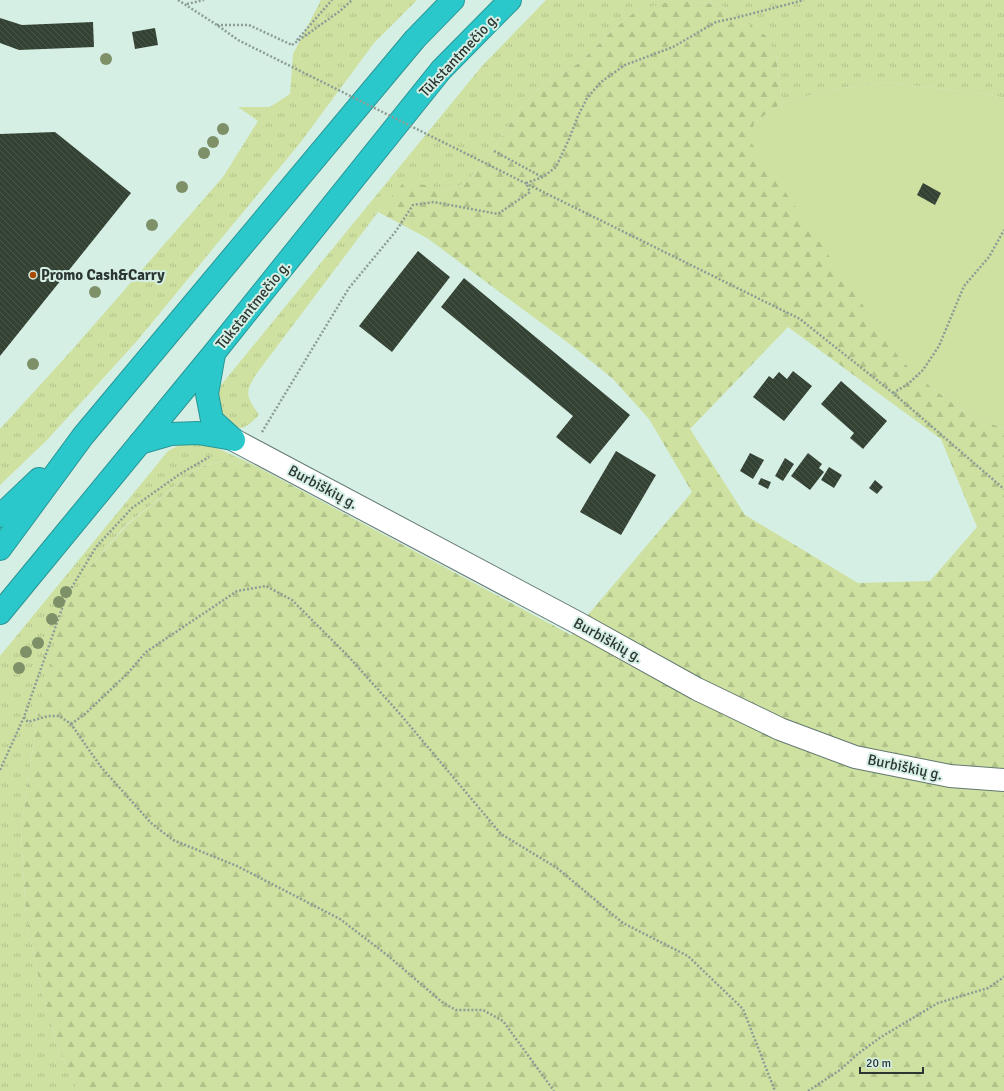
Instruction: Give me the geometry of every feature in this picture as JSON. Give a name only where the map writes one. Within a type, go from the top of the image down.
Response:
[{"type":"highway","points":[[0,549],[83,436],[416,39],[453,0]]},
{"type":"highway","name":"Tūkstantmečio g.","points":[[0,613],[214,353],[441,70],[510,0]]},
{"type":"highway","points":[[214,353],[207,394],[212,420],[243,444]]},
{"type":"highway","points":[[140,443],[171,434],[198,432],[243,444]]},
{"type":"highway","points":[[0,516],[83,436]]},
{"type":"street","name":"Burbiškių g.","points":[[243,444],[578,623],[697,689],[780,729],[855,756],[950,776],[1004,780]]},
{"type":"path","points":[[178,0],[217,24],[238,40],[800,319],[893,393],[1004,489]]},
{"type":"path","points":[[186,4],[204,0]]},
{"type":"path","points":[[292,45],[332,0]]},
{"type":"path","points":[[292,45],[340,11],[352,0]]},
{"type":"path","points":[[526,183],[543,178],[556,167],[587,98],[601,82],[625,65],[673,47],[716,22],[804,0]]},
{"type":"path","points":[[217,24],[249,25],[292,45]]},
{"type":"path","points":[[494,151],[543,178]]},
{"type":"path","points":[[0,770],[24,717],[66,597],[96,547],[132,508],[180,474],[212,456],[243,444],[349,288],[396,231],[413,205],[434,202],[498,214],[530,192],[526,183]]},
{"type":"path","points":[[893,393],[908,384],[923,370],[939,346],[964,286],[989,257],[1004,230]]},
{"type":"path","points":[[71,724],[85,714],[128,673],[146,652],[237,591],[266,586],[292,600],[348,656],[501,834],[557,868],[624,923],[688,956],[743,1009],[775,1091]]},
{"type":"path","points":[[24,717],[28,722],[48,716],[59,716],[71,724],[106,772],[151,823],[174,840],[237,866],[340,919],[387,955],[442,1002],[456,1010],[483,1010],[503,1021],[554,1091]]},
{"type":"path","points":[[808,1091],[840,1070],[859,1053],[881,1037],[938,1003],[988,988],[1004,977]]},
{"type":"green space","points":[[321,0],[417,0],[374,43],[300,143],[136,342],[47,440],[0,485],[0,429],[72,350],[223,177],[258,121],[238,107],[270,107],[290,94],[293,54]]},
{"type":"green space","points":[[546,0],[1004,0],[1004,98],[991,95],[885,82],[830,90],[782,103],[776,56],[766,37],[721,5],[698,2],[637,10],[613,30],[579,63],[539,88],[520,109],[499,141],[466,183],[448,190],[405,182],[378,212],[257,373],[248,390],[248,394],[251,403],[259,415],[249,424],[241,428],[226,425],[221,421],[217,410],[221,385],[482,66]]},
{"type":"green space","points":[[669,2],[698,2],[721,5],[766,36],[776,56],[782,103],[754,123],[900,359],[931,387],[962,410],[1004,429],[1004,1091],[78,1091],[57,1044],[40,984],[26,917],[21,831],[37,720],[62,615],[89,568],[127,525],[195,470],[212,463],[227,461],[252,464],[571,635],[692,492],[649,419],[613,379],[571,345],[427,238],[378,212],[405,181],[448,190],[466,183],[499,141],[520,109],[539,88],[579,63],[613,30],[637,10]],"holes":[[[788,327],[941,439],[977,527],[930,581],[858,583],[745,515],[690,429]]]},
{"type":"green space","points":[[885,82],[991,95],[1004,98],[1004,429],[962,410],[931,387],[900,359],[750,141],[754,123],[782,103],[830,90]]},
{"type":"green space","points":[[194,442],[210,445],[252,464],[227,461],[212,463],[195,470],[126,525],[89,568],[37,720],[21,831],[26,917],[40,984],[57,1044],[78,1091],[0,1091],[0,656],[168,451],[181,444]]},
{"type":"building","points":[[0,18],[22,25],[93,22],[94,47],[19,50],[0,43]]},
{"type":"building","points":[[155,28],[158,45],[135,49],[132,32]]},
{"type":"building","name":"Promo Cash&Carry","points":[[55,132],[131,193],[0,356],[0,134]]},
{"type":"building","points":[[923,183],[941,193],[935,205],[917,195]]},
{"type":"building","points":[[418,251],[450,277],[392,352],[359,326]]},
{"type":"building","points":[[464,278],[630,415],[590,464],[556,437],[573,416],[441,307]]},
{"type":"building","points":[[793,371],[812,386],[784,421],[753,397],[769,376],[773,379],[779,372],[787,379]]},
{"type":"building","points":[[841,381],[887,421],[863,449],[850,438],[854,433],[821,404]]},
{"type":"building","points":[[616,451],[656,475],[621,535],[580,512]]},
{"type":"building","points":[[750,453],[764,460],[753,479],[740,471]]},
{"type":"building","points":[[808,453],[822,464],[819,468],[824,472],[810,490],[791,476]]},
{"type":"building","points":[[785,458],[794,464],[783,481],[775,476]]},
{"type":"building","points":[[829,467],[842,475],[834,488],[821,480]]},
{"type":"building","points":[[761,478],[771,482],[768,489],[758,484]]},
{"type":"building","points":[[875,480],[883,487],[877,494],[869,488]]},
{"type":"place","name":"Promo Cash&Carry","points":[[33,275]]}]
